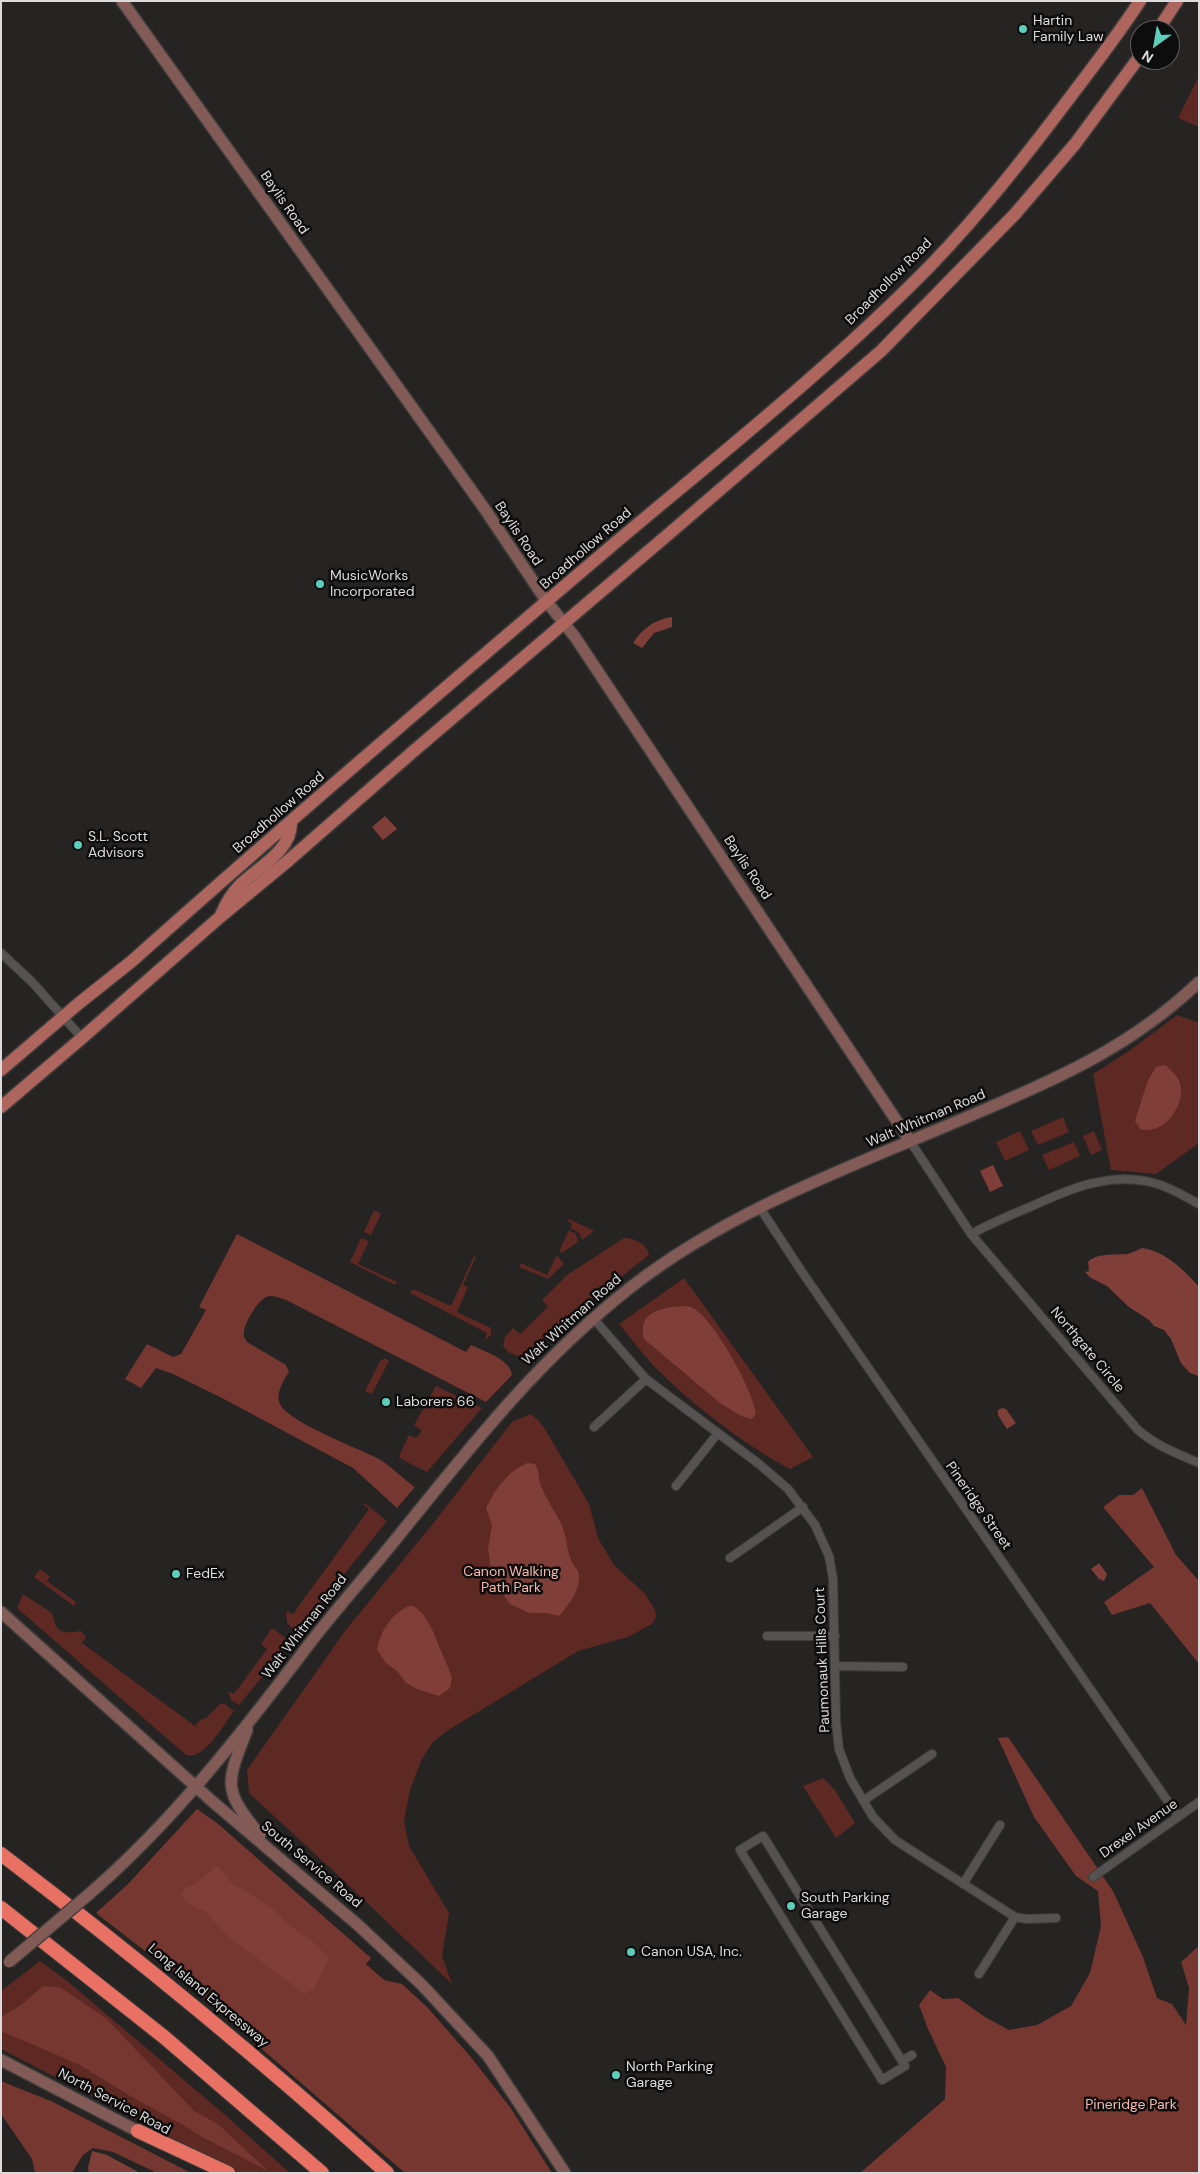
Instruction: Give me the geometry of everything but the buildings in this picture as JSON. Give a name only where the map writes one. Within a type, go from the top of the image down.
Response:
[{"type":"highway","name":"Long Island Expressway","points":[[1,1854],[91,1922],[192,2004],[295,2090],[387,2173]]},
{"type":"highway","points":[[1,1908],[164,2037],[322,2173]]},
{"type":"highway","points":[[138,2131],[228,2173]]},
{"type":"main road","name":"Baylis Road","points":[[122,1],[478,500],[547,602],[565,623],[604,678],[910,1142]]},
{"type":"main road","name":"Broadhollow Road","points":[[1,1070],[132,961],[879,315],[932,264],[992,196],[1044,133],[1140,1]]},
{"type":"main road","points":[[1165,20],[1177,1]]},
{"type":"main road","points":[[1,1107],[881,351],[946,288],[1045,180],[1075,144],[1130,70]]},
{"type":"main road","points":[[220,917],[228,899],[240,885],[286,843],[289,838],[291,822]]},
{"type":"main road","name":"Walt Whitman Road","points":[[5,1965],[130,1857],[195,1786],[456,1463],[530,1378],[593,1318],[634,1285],[692,1245],[760,1208],[823,1178],[1029,1091],[1085,1065],[1138,1032],[1199,982]]},
{"type":"main road","name":"South Service Road","points":[[1,1612],[195,1786],[364,1931],[422,1985],[488,2056],[566,2173]]},
{"type":"main road","points":[[251,1719],[231,1775],[233,1798],[241,1812],[277,1856]]},
{"type":"main road","name":"North Service Road","points":[[1,2060],[138,2131],[212,2173]]},
{"type":"street","points":[[1,953],[32,982],[82,1038]]},
{"type":"street","name":"Northgate Circle","points":[[910,1142],[971,1234],[1137,1428],[1162,1448],[1199,1463]]},
{"type":"street","points":[[971,1234],[1059,1194],[1094,1182],[1119,1179],[1154,1183],[1174,1190],[1199,1204]]},
{"type":"street","name":"Pineridge Street","points":[[760,1208],[1178,1816]]},
{"type":"street","name":"Paumonauk Hills Court","points":[[593,1318],[646,1379],[788,1489],[803,1507],[815,1526],[829,1556],[833,1579],[836,1722],[839,1749],[850,1778],[873,1817],[895,1840],[1015,1917],[1027,1920],[1056,1918]]},
{"type":"street","points":[[594,1427],[646,1379]]},
{"type":"street","points":[[676,1486],[718,1433]]},
{"type":"street","points":[[730,1558],[803,1507]]},
{"type":"street","points":[[767,1636],[835,1636]]},
{"type":"street","points":[[836,1666],[904,1667]]},
{"type":"street","points":[[862,1801],[932,1754]]},
{"type":"street","name":"Drexel Avenue","points":[[1093,1876],[1199,1802]]},
{"type":"street","points":[[963,1884],[1000,1825]]},
{"type":"street","points":[[764,1836],[902,2062],[905,2066],[882,2080],[740,1850],[764,1836]]},
{"type":"street","points":[[978,1974],[1015,1917]]},
{"type":"street","points":[[902,2062],[912,2055]]},
{"type":"green space","points":[[1199,76],[1199,127],[1178,118]]},
{"type":"green space","points":[[1177,1015],[1199,1023],[1199,1143],[1156,1174],[1111,1170],[1093,1074],[1129,1051]]},
{"type":"green space","points":[[1063,1117],[1069,1132],[1038,1145],[1031,1131]]},
{"type":"green space","points":[[1020,1131],[1029,1150],[1005,1161],[996,1142]]},
{"type":"green space","points":[[1094,1131],[1102,1150],[1091,1155],[1083,1136]]},
{"type":"green space","points":[[1074,1142],[1080,1156],[1049,1170],[1042,1155]]},
{"type":"green space","points":[[374,1210],[381,1214],[371,1235],[364,1232]]},
{"type":"green space","points":[[569,1219],[594,1231],[582,1240],[579,1233],[570,1228],[572,1224],[568,1221]]},
{"type":"green space","points":[[569,1230],[576,1234],[578,1242],[562,1253],[559,1251]]},
{"type":"green space","points":[[237,1234],[466,1352],[471,1345],[489,1353],[502,1360],[510,1369],[512,1375],[486,1402],[286,1300],[268,1296],[259,1303],[247,1322],[244,1336],[247,1342],[286,1365],[289,1372],[279,1392],[280,1404],[286,1411],[311,1427],[381,1460],[415,1487],[397,1508],[353,1468],[173,1374],[156,1368],[141,1388],[125,1379],[147,1344],[173,1357],[181,1354],[206,1310],[199,1307]]},
{"type":"green space","points":[[361,1238],[369,1241],[358,1264],[397,1282],[395,1285],[350,1262]]},
{"type":"green space","points":[[624,1238],[640,1242],[646,1248],[649,1255],[546,1340],[527,1360],[508,1352],[503,1346],[505,1337],[513,1328],[520,1334],[548,1307],[542,1300],[567,1275]]},
{"type":"green space","points":[[557,1255],[564,1264],[548,1279],[519,1267],[521,1263],[547,1275]]},
{"type":"green space","points":[[474,1256],[476,1257],[463,1285],[468,1287],[457,1312],[491,1328],[491,1335],[485,1340],[487,1333],[410,1293],[413,1289],[451,1306]]},
{"type":"green space","points":[[684,1278],[813,1457],[790,1469],[754,1448],[683,1394],[649,1360],[619,1324]]},
{"type":"green space","points":[[385,1358],[389,1361],[372,1394],[365,1391],[380,1361]]},
{"type":"green space","points":[[436,1386],[482,1408],[427,1472],[401,1459],[399,1456],[409,1435],[416,1438],[420,1434],[421,1430],[414,1425]]},
{"type":"green space","name":"Canon Walking Path Park","points":[[530,1414],[545,1429],[589,1504],[598,1538],[614,1565],[645,1594],[655,1610],[656,1617],[652,1624],[628,1637],[578,1651],[447,1731],[433,1742],[422,1759],[410,1790],[404,1821],[409,1846],[449,1913],[442,1956],[452,1984],[249,1793],[247,1770],[345,1631],[431,1526],[512,1422]]},
{"type":"green space","points":[[1142,1488],[1176,1555],[1199,1581],[1199,1664],[1150,1603],[1112,1615],[1104,1602],[1154,1567],[1103,1507],[1119,1495],[1133,1495]]},
{"type":"green space","points":[[363,1504],[366,1504],[387,1521],[297,1633],[287,1623],[286,1611],[293,1614],[369,1509]]},
{"type":"green space","points":[[40,1569],[50,1576],[47,1581],[76,1602],[74,1606],[34,1577]]},
{"type":"green space","points":[[23,1594],[52,1613],[60,1631],[81,1631],[86,1637],[82,1643],[195,1726],[220,1704],[225,1704],[234,1711],[206,1747],[193,1755],[186,1755],[17,1608]]},
{"type":"green space","points":[[272,1628],[291,1642],[239,1705],[231,1700],[228,1691],[234,1694],[267,1649],[261,1644]]},
{"type":"green space","name":"Pineridge Park","points":[[1008,1737],[1113,1891],[1143,1957],[1157,1998],[1172,2004],[1186,2025],[1189,1988],[1181,1962],[1199,1946],[1199,2173],[860,2173],[945,2099],[946,2067],[919,2005],[930,1990],[943,1999],[958,1998],[985,2017],[1009,2030],[1037,2025],[1071,2006],[1090,1973],[1101,1926],[1098,1891],[1076,1876],[1034,1817],[998,1738]]},
{"type":"green space","points":[[823,1778],[835,1790],[855,1823],[836,1838],[803,1786]]},
{"type":"green space","points":[[197,1809],[217,1823],[371,1958],[366,1964],[384,1980],[402,1984],[427,2007],[470,2056],[510,2107],[552,2173],[405,2173],[181,1979],[96,1913],[128,1884]]},
{"type":"green space","points":[[40,1961],[66,1980],[223,2113],[290,2173],[240,2173],[1,2049],[1,1991]]},
{"type":"green space","points":[[43,1986],[60,1987],[107,2019],[194,2111],[218,2124],[268,2171],[202,2137],[80,2065],[1,2031],[1,2017],[21,2005]]},
{"type":"green space","points":[[1,2081],[53,2102],[191,2173],[157,2173],[113,2152],[93,2148],[83,2155],[72,2173],[35,2173],[32,2159],[1,2114]]},
{"type":"shaded area","points":[[672,617],[672,627],[654,633],[642,648],[633,643],[650,626],[660,620]]},
{"type":"shaded area","points":[[385,816],[397,829],[383,840],[372,827]]},
{"type":"shaded area","points":[[1165,1065],[1176,1075],[1180,1083],[1180,1101],[1176,1110],[1164,1124],[1149,1130],[1140,1129],[1135,1121],[1148,1080],[1156,1067]]},
{"type":"shaded area","points":[[993,1165],[1003,1186],[990,1192],[980,1171]]},
{"type":"shaded area","points":[[1142,1248],[1166,1257],[1187,1274],[1199,1287],[1199,1376],[1190,1373],[1181,1363],[1171,1339],[1164,1330],[1154,1326],[1149,1320],[1129,1307],[1107,1286],[1091,1278],[1085,1272],[1089,1271],[1088,1262],[1091,1259],[1106,1255],[1127,1254]]},
{"type":"shaded area","points":[[671,1307],[691,1307],[700,1313],[710,1324],[731,1355],[748,1389],[756,1414],[752,1419],[741,1416],[720,1403],[644,1339],[643,1325],[645,1320],[658,1310]]},
{"type":"shaded area","points":[[1006,1409],[1016,1423],[1007,1429],[998,1415],[998,1410]]},
{"type":"shaded area","points":[[527,1463],[535,1464],[537,1467],[541,1486],[563,1528],[570,1558],[579,1574],[575,1594],[559,1616],[546,1613],[529,1613],[510,1604],[499,1588],[491,1569],[488,1549],[492,1525],[486,1508],[503,1481]]},
{"type":"shaded area","points":[[1099,1563],[1107,1574],[1104,1581],[1099,1579],[1091,1569]]},
{"type":"shaded area","points":[[408,1606],[414,1606],[423,1614],[432,1629],[452,1677],[450,1688],[439,1696],[417,1689],[406,1683],[397,1671],[386,1663],[377,1650],[378,1643],[387,1624],[396,1614]]},
{"type":"shaded area","points":[[216,1866],[220,1868],[234,1886],[242,1889],[277,1912],[289,1925],[314,1943],[329,1958],[313,1989],[305,1994],[226,1935],[206,1912],[187,1903],[181,1895],[186,1887],[194,1885]]},
{"type":"shaded area","points":[[92,2151],[107,2155],[140,2173],[89,2173],[88,2168]]},
{"type":"place","name":"Hartin Family Law","points":[[1023,29]]},
{"type":"place","name":"MusicWorks Incorporated","points":[[320,584]]},
{"type":"place","name":"S.L. Scott Advisors","points":[[78,845]]},
{"type":"place","name":"Laborers 66","points":[[386,1402]]},
{"type":"place","name":"FedEx","points":[[176,1574]]},
{"type":"place","name":"South Parking Garage","points":[[791,1906]]},
{"type":"place","name":"Canon USA, Inc.","points":[[631,1952]]},
{"type":"place","name":"North Parking Garage","points":[[616,2075]]}]
